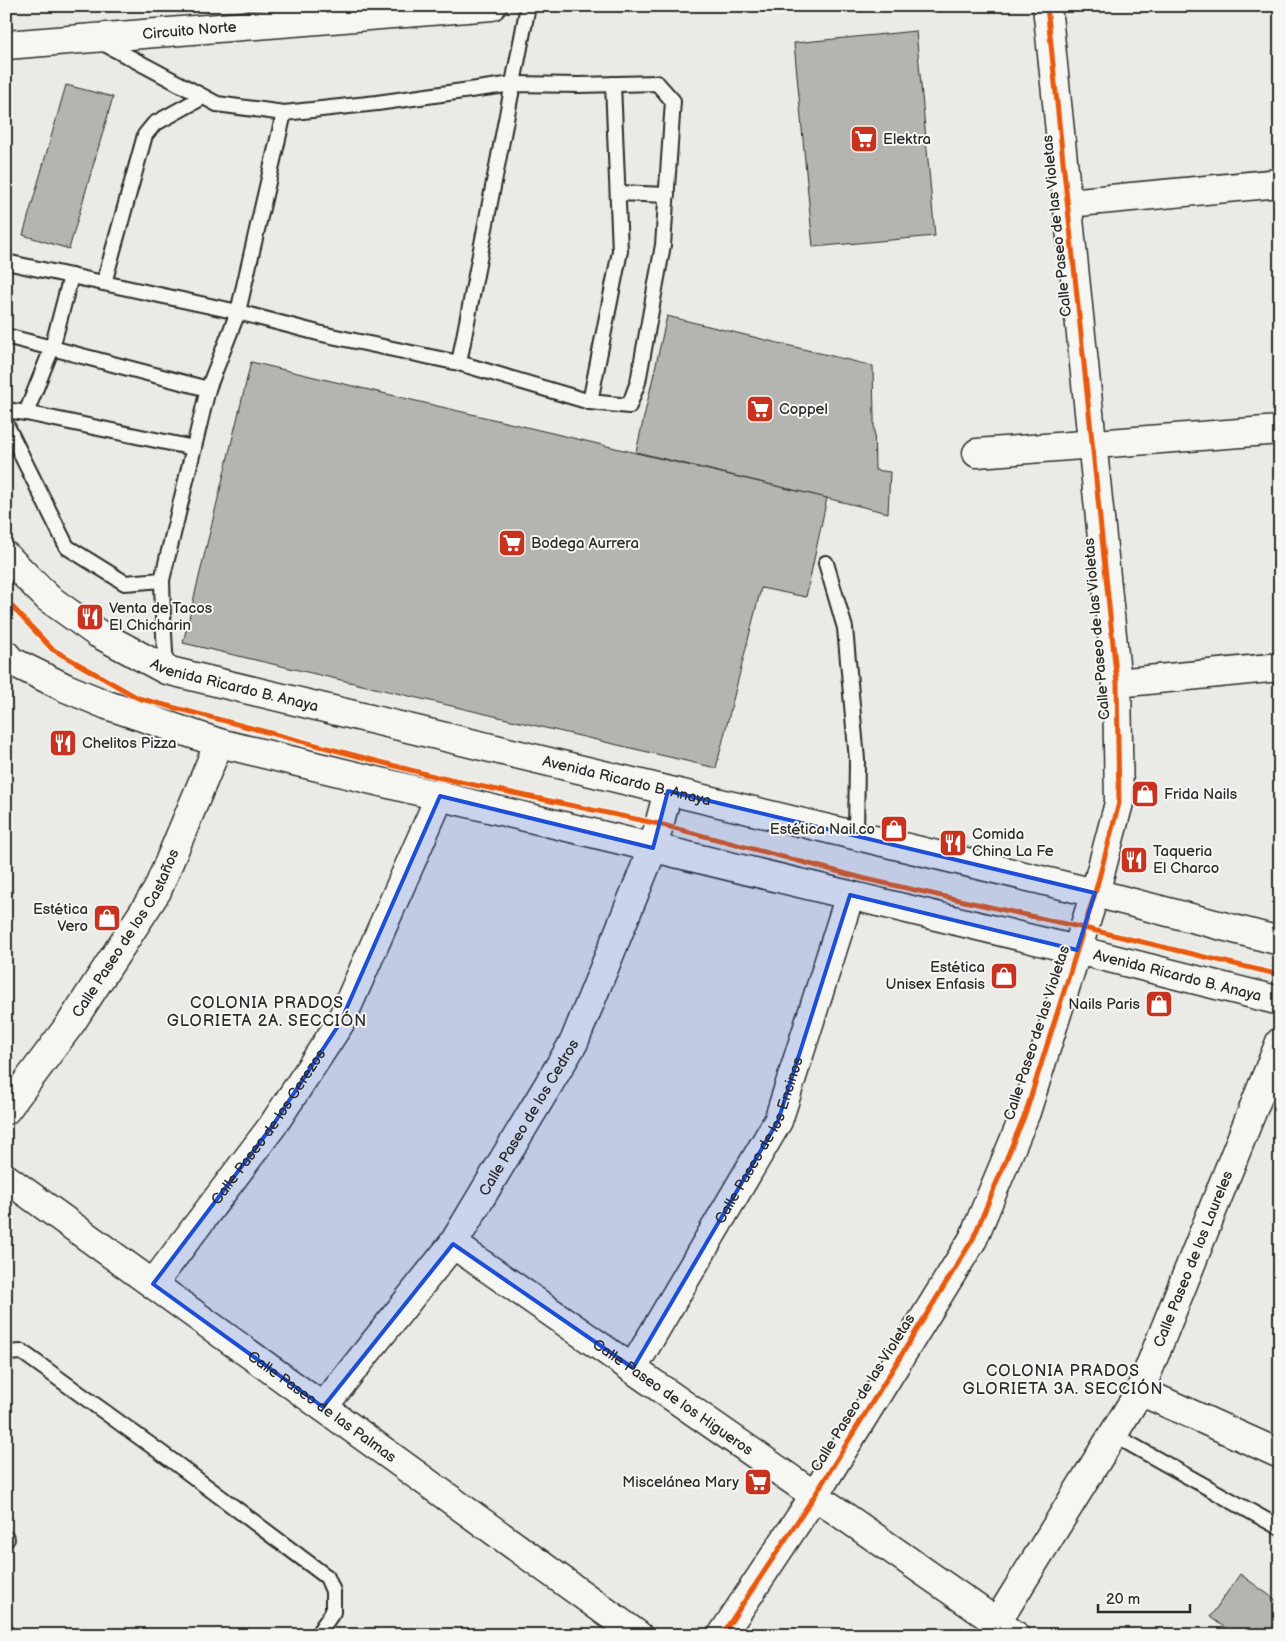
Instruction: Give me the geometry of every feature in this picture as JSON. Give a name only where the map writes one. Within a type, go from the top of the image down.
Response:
[{"type":"street","name":"Circuito Norte","points":[[10,42],[94,38],[492,6]]},
{"type":"street","name":"Calle Paseo de las Violetas","points":[[722,1635],[815,1495],[973,1239],[1026,1112],[1095,893],[1119,803],[1117,683],[1047,6]]},
{"type":"street","points":[[1068,203],[1280,183]]},
{"type":"street","points":[[977,453],[1280,430]]},
{"type":"street","name":"Avenida Ricardo B. Anaya","points":[[6,556],[48,598],[97,633],[166,670],[1095,893],[1280,941]]},
{"type":"street","name":"Avenida Ricardo B. Anaya","points":[[8,663],[107,705],[219,743],[1077,950],[1280,1001]]},
{"type":"street","points":[[1117,683],[1280,667]]},
{"type":"street","name":"Calle Paseo de los Castaños","points":[[6,1110],[71,1023],[157,891],[219,743]]},
{"type":"street","name":"Calle Paseo de los Cedros","points":[[323,1407],[453,1244],[574,1042],[653,848],[668,791]]},
{"type":"street","name":"Calle Paseo de los Cerezos","points":[[152,1284],[273,1125],[340,1023],[440,796]]},
{"type":"street","name":"Calle Paseo de los Encinos","points":[[633,1368],[778,1121],[850,895]]},
{"type":"street","name":"Calle Paseo de los Laureles","points":[[1006,1629],[1140,1391],[1280,1042]]},
{"type":"street","name":"Calle Paseo de las Palmas","points":[[6,1178],[638,1635]]},
{"type":"street","name":"Calle Paseo de los Higueros","points":[[453,1244],[1006,1629]]},
{"type":"street","points":[[1140,1391],[1280,1454]]},
{"type":"lane","points":[[459,363],[528,6]]},
{"type":"lane","points":[[6,262],[238,312],[322,334],[459,363],[590,402],[629,406],[638,382],[663,245],[673,101],[657,83],[513,84],[377,103],[284,113],[217,104],[94,38]]},
{"type":"lane","points":[[590,402],[620,251],[613,84]]},
{"type":"lane","points":[[104,283],[145,135],[154,124],[204,97]]},
{"type":"lane","points":[[166,670],[162,616],[162,580],[208,389],[238,312],[284,113]]},
{"type":"lane","points":[[618,193],[666,195]]},
{"type":"lane","points":[[26,412],[52,348],[71,276]]},
{"type":"lane","points":[[6,336],[208,389]]},
{"type":"lane","points":[[6,410],[26,412],[194,448]]},
{"type":"lane","points":[[6,424],[67,547],[125,583],[162,580]]},
{"type":"lane","points":[[826,563],[845,628],[857,760],[856,836]]},
{"type":"lane","points":[[6,1353],[22,1352],[178,1465],[327,1577],[333,1591],[333,1612],[317,1635]]},
{"type":"lane","points":[[1114,1435],[1280,1528]]},
{"type":"highlighted area","points":[[668,791],[1095,893],[1077,950],[850,895],[778,1121],[633,1368],[453,1244],[323,1407],[153,1284],[273,1125],[340,1023],[440,796],[653,848]]},
{"type":"building","name":"Elektra","points":[[916,31],[935,236],[813,247],[794,43]]},
{"type":"building","points":[[66,85],[113,97],[69,249],[23,235]]},
{"type":"building","name":"Coppel","points":[[667,316],[873,366],[875,470],[890,472],[888,513],[636,452]]},
{"type":"building","name":"Bodega Aurrera","points":[[251,362],[827,498],[806,597],[761,588],[716,768],[183,643]]},
{"type":"building","points":[[1240,1574],[1280,1603],[1280,1635],[1235,1635],[1210,1617]]},
{"type":"cycle path","points":[[722,1635],[815,1495],[973,1239],[1026,1112],[1095,893],[1119,803],[1117,683],[1047,6]]},
{"type":"cycle path","points":[[6,600],[52,649],[138,698],[437,777],[659,824],[866,879],[1084,928],[1280,975]]},
{"type":"place","name":"Elektra","points":[[864,139]]},
{"type":"place","name":"Coppel","points":[[760,409]]},
{"type":"place","name":"Bodega Aurrera","points":[[512,543]]},
{"type":"place","name":"Venta de Tacos El Chicharin","points":[[90,617]]},
{"type":"place","name":"Chelitos Pizza","points":[[63,743]]},
{"type":"place","name":"Frida Nails","points":[[1145,794]]},
{"type":"place","name":"Estética Nail.co","points":[[894,829]]},
{"type":"place","name":"Comida China La Fe","points":[[953,843]]},
{"type":"place","name":"Taqueria El Charco","points":[[1134,860]]},
{"type":"place","name":"Estética Vero","points":[[107,918]]},
{"type":"place","name":"Estética Unisex Enfasis","points":[[1004,976]]},
{"type":"place","name":"Nails Paris","points":[[1159,1004]]},
{"type":"place","name":"Miscelánea Mary","points":[[758,1482]]},
{"type":"district","name":"COLONIA PRADOS GLORIETA 2A. SECCIÓN","points":[[267,1012]]},
{"type":"district","name":"COLONIA PRADOS GLORIETA 3A. SECCIÓN","points":[[1063,1380]]}]
